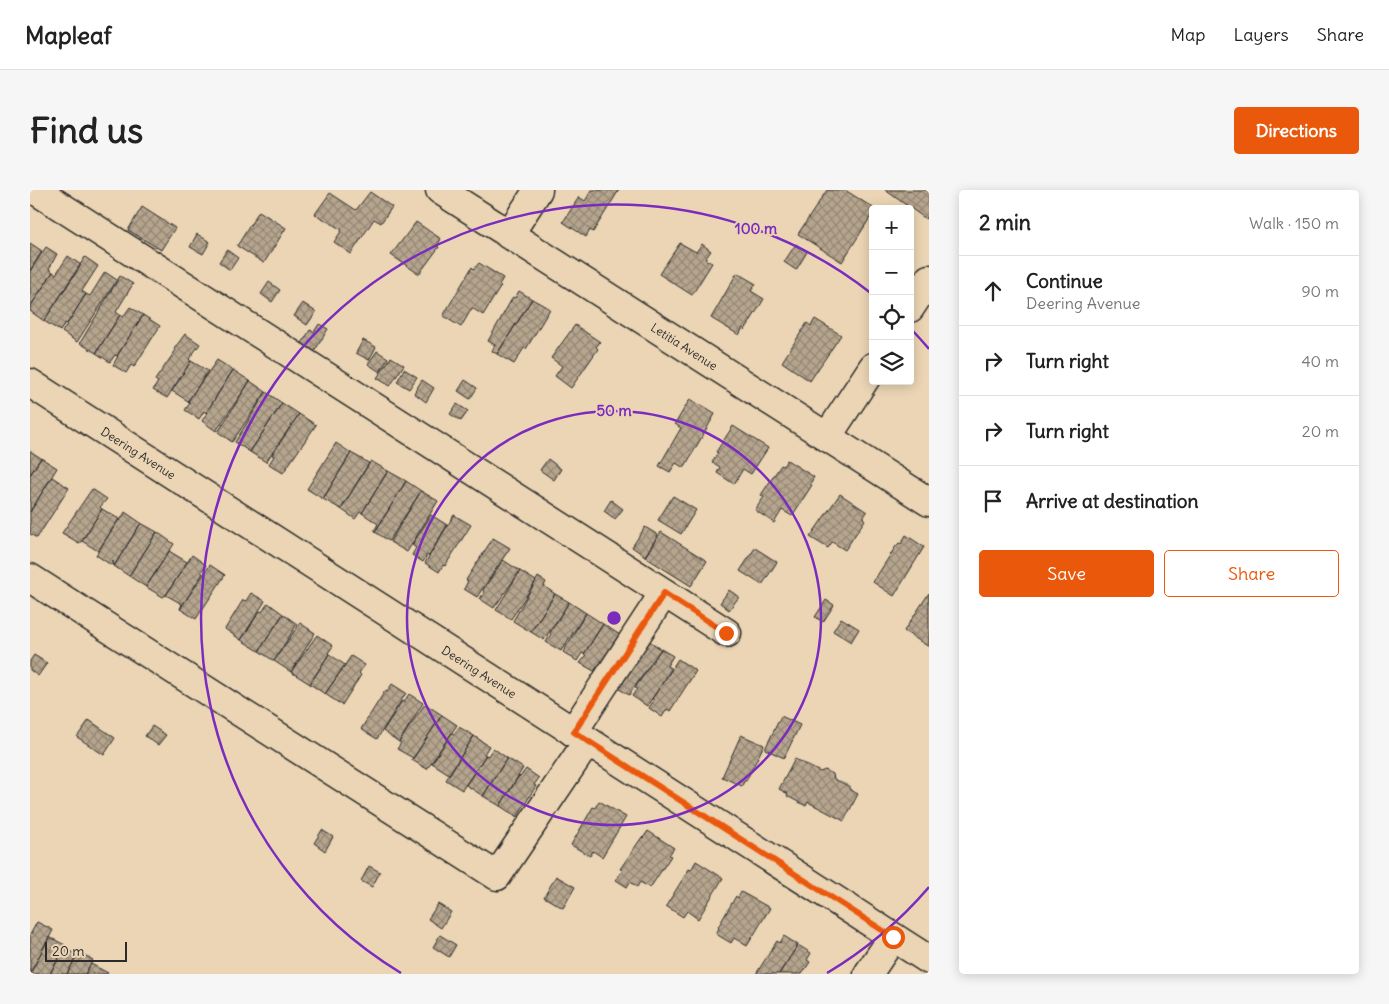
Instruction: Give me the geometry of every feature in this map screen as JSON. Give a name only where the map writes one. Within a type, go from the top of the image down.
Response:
[{"type":"street","points":[[35,190],[726,633]]},
{"type":"street","name":"Letitia Avenue","points":[[440,190],[929,502]]},
{"type":"street","points":[[510,235],[538,190]]},
{"type":"street","points":[[914,302],[929,279]]},
{"type":"street","points":[[828,437],[869,373]]},
{"type":"street","name":"Deering Avenue","points":[[30,383],[929,960]]},
{"type":"street","points":[[30,578],[498,876],[664,593]]},
{"type":"street","points":[[868,974],[893,937]]},
{"type":"building","points":[[592,190],[619,190],[593,232],[590,230],[586,237],[563,222],[579,197],[585,201]]},
{"type":"building","points":[[827,190],[845,190],[869,205],[869,219],[842,262],[798,234]]},
{"type":"building","points":[[885,190],[929,190],[929,215],[926,219],[914,211],[914,205],[906,205]]},
{"type":"building","points":[[370,192],[392,207],[381,223],[374,219],[351,254],[334,242],[342,230],[315,214],[330,193],[356,210]]},
{"type":"building","points":[[142,207],[175,228],[161,250],[128,230]]},
{"type":"building","points":[[259,211],[286,228],[264,263],[237,246]]},
{"type":"building","points":[[416,222],[441,239],[437,246],[439,247],[419,274],[391,255]]},
{"type":"building","points":[[197,234],[210,242],[203,254],[190,247]]},
{"type":"building","points":[[30,243],[42,251],[30,271]]},
{"type":"building","points":[[680,243],[696,252],[702,244],[711,251],[705,259],[712,263],[692,295],[659,274]]},
{"type":"building","points":[[796,244],[807,252],[796,270],[784,262]]},
{"type":"building","points":[[46,247],[57,254],[49,269],[53,272],[30,307],[30,271]]},
{"type":"building","points":[[227,250],[238,258],[230,270],[219,262]]},
{"type":"building","points":[[68,256],[81,265],[44,321],[30,311],[30,307],[53,272],[56,274]]},
{"type":"building","points":[[85,257],[98,266],[82,291],[86,294],[67,324],[65,323],[60,331],[44,321]]},
{"type":"building","points":[[479,263],[503,278],[499,285],[501,286],[483,315],[472,308],[461,327],[443,316],[472,267],[474,269]]},
{"type":"building","points":[[105,272],[117,280],[77,342],[62,332],[86,294],[90,296]]},
{"type":"building","points":[[737,273],[756,284],[751,291],[764,299],[745,330],[743,328],[739,335],[711,318]]},
{"type":"building","points":[[120,276],[133,284],[116,312],[120,315],[96,353],[80,343]]},
{"type":"building","points":[[269,282],[280,290],[272,302],[261,294]]},
{"type":"building","points":[[519,291],[532,299],[497,354],[492,351],[495,345],[488,341],[513,297],[515,298]]},
{"type":"building","points":[[532,299],[550,309],[526,349],[524,348],[514,364],[497,354]]},
{"type":"building","points":[[303,303],[316,312],[307,325],[294,316]]},
{"type":"building","points":[[130,307],[143,315],[117,356],[115,355],[110,362],[96,353],[120,315],[123,317]]},
{"type":"building","points":[[143,315],[160,326],[134,367],[131,365],[126,373],[113,365]]},
{"type":"building","points":[[815,319],[841,335],[810,381],[782,362],[807,323],[811,326]]},
{"type":"building","points":[[319,324],[328,329],[314,352],[301,345],[310,330],[314,332]]},
{"type":"building","points":[[575,325],[600,342],[596,347],[598,349],[571,388],[555,376],[562,366],[551,358]]},
{"type":"building","points":[[185,334],[200,344],[189,359],[191,361],[167,398],[153,390],[158,382],[155,380]]},
{"type":"building","points":[[363,340],[376,347],[369,360],[356,353]]},
{"type":"building","points":[[377,351],[388,358],[380,372],[368,364]]},
{"type":"building","points":[[391,357],[404,365],[390,386],[377,378]]},
{"type":"building","points":[[217,360],[233,370],[206,413],[204,411],[199,419],[185,410],[190,403],[188,401]]},
{"type":"building","points":[[191,361],[208,371],[188,401],[172,391]]},
{"type":"building","points":[[404,369],[417,377],[409,389],[397,382]]},
{"type":"building","points":[[233,370],[250,381],[216,431],[202,421]]},
{"type":"building","points":[[422,380],[434,388],[426,402],[414,393]]},
{"type":"building","points":[[465,380],[477,388],[470,399],[458,391]]},
{"type":"building","points":[[250,381],[266,392],[232,442],[218,432]]},
{"type":"building","points":[[266,392],[282,403],[250,452],[235,442]]},
{"type":"building","points":[[690,399],[715,414],[684,468],[676,463],[670,472],[659,466],[681,428],[675,424]]},
{"type":"building","points":[[282,403],[299,414],[266,462],[250,452]]},
{"type":"building","points":[[457,404],[468,411],[461,421],[450,414]]},
{"type":"building","points":[[299,414],[316,425],[283,473],[269,464],[274,456],[272,455]]},
{"type":"building","points":[[733,426],[768,448],[751,474],[743,469],[734,484],[717,473],[720,467],[712,462],[718,453],[716,452]]},
{"type":"building","points":[[336,443],[351,453],[323,499],[307,489]]},
{"type":"building","points":[[30,451],[41,458],[30,475]]},
{"type":"building","points":[[351,453],[369,463],[341,509],[323,499]]},
{"type":"building","points":[[41,458],[57,468],[30,512],[30,475]]},
{"type":"building","points":[[548,459],[561,469],[554,480],[540,470]]},
{"type":"building","points":[[787,460],[814,477],[810,484],[812,485],[792,516],[782,510],[774,523],[755,510],[764,497],[761,495],[781,465],[783,466]]},
{"type":"building","points":[[371,461],[388,471],[362,513],[360,512],[355,519],[341,509]]},
{"type":"building","points":[[388,471],[406,481],[375,532],[378,524],[362,513]]},
{"type":"building","points":[[52,477],[69,488],[37,538],[30,534],[30,512]]},
{"type":"building","points":[[406,481],[421,491],[389,541],[375,532]]},
{"type":"building","points":[[92,489],[107,499],[100,507],[102,509],[79,543],[62,533]]},
{"type":"building","points":[[421,491],[438,501],[407,552],[390,542]]},
{"type":"building","points":[[840,494],[867,512],[863,518],[865,520],[845,550],[832,542],[828,548],[810,537]]},
{"type":"building","points":[[673,496],[696,510],[681,534],[658,520]]},
{"type":"building","points":[[611,500],[623,509],[615,519],[604,511]]},
{"type":"building","points":[[102,509],[119,519],[98,551],[82,541]]},
{"type":"building","points":[[125,512],[141,523],[114,566],[113,561],[111,565],[96,555]]},
{"type":"building","points":[[431,515],[447,525],[429,556],[427,555],[423,562],[412,555],[416,548],[412,545]]},
{"type":"building","points":[[454,515],[471,525],[445,566],[443,565],[439,572],[425,563]]},
{"type":"building","points":[[141,523],[157,532],[129,576],[114,566]]},
{"type":"building","points":[[645,527],[658,535],[645,556],[632,547]]},
{"type":"building","points":[[157,532],[174,544],[146,587],[129,576]]},
{"type":"building","points":[[661,532],[707,561],[691,586],[645,557]]},
{"type":"building","points":[[906,535],[924,547],[894,596],[873,582],[896,546],[899,543],[901,544]]},
{"type":"building","points":[[493,538],[510,548],[477,597],[464,589],[468,581],[466,580]]},
{"type":"building","points":[[755,548],[777,562],[762,585],[740,571]]},
{"type":"building","points":[[169,551],[187,562],[163,597],[146,587]]},
{"type":"building","points":[[192,555],[206,565],[180,609],[182,604],[166,595]]},
{"type":"building","points":[[503,560],[520,571],[494,608],[480,599],[484,592],[483,590]]},
{"type":"building","points":[[210,565],[225,575],[196,619],[180,609]]},
{"type":"building","points":[[520,571],[536,581],[511,619],[496,610]]},
{"type":"building","points":[[538,577],[546,582],[544,586],[555,594],[531,632],[513,621]]},
{"type":"building","points":[[729,590],[739,597],[729,610],[720,603]]},
{"type":"building","points":[[251,593],[265,601],[241,640],[225,629],[243,600],[246,601]]},
{"type":"building","points":[[929,593],[929,647],[904,631]]},
{"type":"building","points":[[555,594],[569,602],[544,640],[531,632]]},
{"type":"building","points":[[826,600],[834,605],[823,622],[815,617]]},
{"type":"building","points":[[569,602],[586,613],[561,651],[546,642]]},
{"type":"building","points":[[268,603],[283,614],[259,651],[241,640],[260,611],[262,612]]},
{"type":"building","points":[[586,613],[603,624],[584,654],[582,653],[577,661],[563,652]]},
{"type":"building","points":[[283,614],[297,624],[274,661],[259,651]]},
{"type":"building","points":[[841,618],[859,629],[851,642],[833,631]]},
{"type":"building","points":[[300,623],[315,633],[291,672],[274,661]]},
{"type":"building","points":[[603,624],[620,635],[601,665],[599,664],[594,671],[580,663],[586,656],[584,654]]},
{"type":"building","points":[[317,635],[333,646],[310,684],[291,672]]},
{"type":"building","points":[[645,638],[661,649],[629,695],[616,687]]},
{"type":"building","points":[[661,649],[673,656],[667,666],[672,669],[647,706],[632,696],[637,689],[635,688]]},
{"type":"building","points":[[329,654],[345,665],[325,694],[310,684]]},
{"type":"building","points":[[34,655],[47,663],[38,676],[30,670],[30,661]]},
{"type":"building","points":[[351,656],[365,665],[359,673],[361,675],[342,705],[325,694]]},
{"type":"building","points":[[678,659],[696,671],[670,711],[667,709],[662,717],[649,708],[654,700],[652,699]]},
{"type":"building","points":[[392,684],[406,693],[377,739],[361,729],[385,691],[387,692]]},
{"type":"building","points":[[409,694],[423,703],[399,742],[383,731],[402,701],[404,702]]},
{"type":"building","points":[[425,704],[442,715],[412,760],[413,758],[397,749],[401,743],[399,742]]},
{"type":"building","points":[[442,715],[457,725],[427,769],[412,760]]},
{"type":"building","points":[[781,716],[800,725],[784,758],[765,749]]},
{"type":"building","points":[[89,720],[115,738],[104,755],[77,737]]},
{"type":"building","points":[[152,726],[166,735],[158,745],[145,736]]},
{"type":"building","points":[[459,727],[474,736],[449,774],[432,763],[452,733],[454,734]]},
{"type":"building","points":[[741,735],[764,745],[742,786],[722,777]]},
{"type":"building","points":[[474,736],[489,746],[484,754],[486,755],[462,790],[446,780]]},
{"type":"building","points":[[493,748],[507,758],[483,796],[466,785],[486,755],[488,756]]},
{"type":"building","points":[[507,758],[523,768],[500,806],[483,796]]},
{"type":"building","points":[[795,759],[820,772],[825,770],[833,774],[834,779],[851,787],[849,789],[858,794],[844,821],[808,802],[806,806],[787,796],[788,794],[779,789]]},
{"type":"building","points":[[526,769],[539,778],[517,817],[500,806],[519,776]]},
{"type":"building","points":[[599,801],[626,817],[602,857],[593,851],[590,856],[571,845],[593,807],[595,808]]},
{"type":"building","points":[[322,830],[333,837],[325,851],[314,843]]},
{"type":"building","points":[[648,831],[674,848],[669,855],[671,856],[650,888],[640,882],[637,887],[630,882],[627,887],[616,880],[623,870],[620,869]]},
{"type":"building","points":[[696,861],[723,878],[698,919],[687,911],[683,917],[666,906]]},
{"type":"building","points":[[369,866],[380,872],[372,887],[361,881]]},
{"type":"building","points":[[556,876],[575,887],[563,908],[544,897]]},
{"type":"building","points":[[741,892],[770,908],[747,946],[734,938],[731,943],[716,934],[736,896],[738,898]]},
{"type":"building","points":[[438,904],[451,912],[441,928],[428,919]]},
{"type":"building","points":[[37,922],[53,930],[30,974],[30,935]]},
{"type":"building","points":[[440,935],[456,945],[449,957],[433,947]]},
{"type":"building","points":[[784,936],[798,945],[779,974],[756,974],[777,941],[780,943]]},
{"type":"building","points":[[49,937],[65,945],[64,948],[50,974],[30,974]]},
{"type":"building","points":[[798,945],[811,953],[807,960],[810,962],[802,974],[779,974]]},
{"type":"building","points":[[64,948],[77,955],[67,974],[50,974]]},
{"type":"building","points":[[79,952],[93,960],[85,974],[67,974]]},
{"type":"building","points":[[91,964],[108,973],[85,974]]},
{"type":"route","points":[[726,633],[664,593],[574,732],[893,937]]}]
